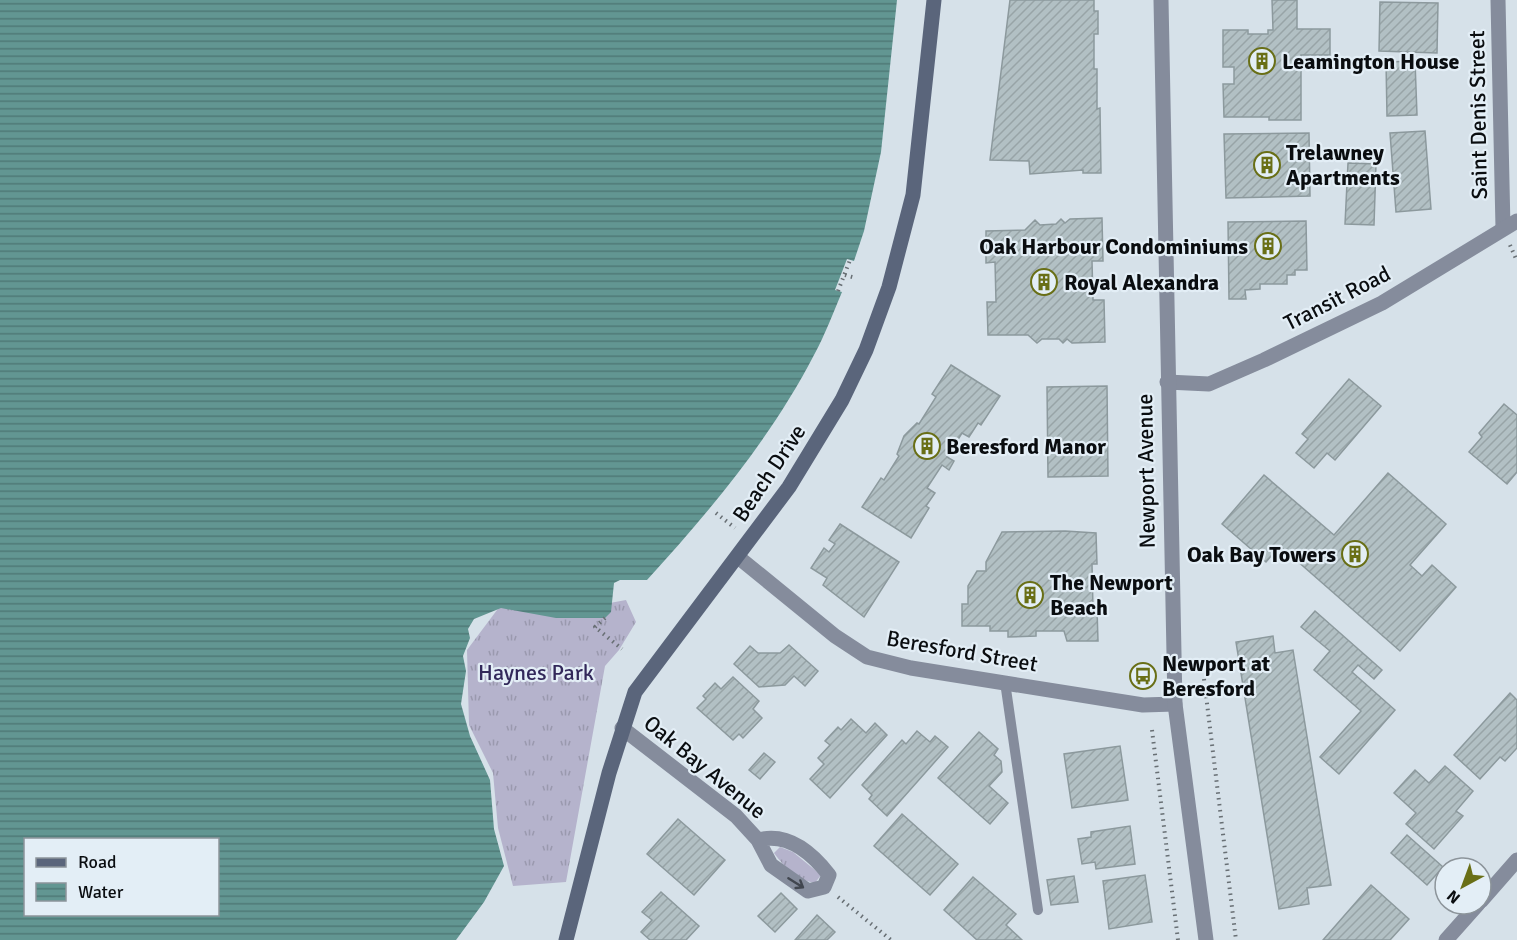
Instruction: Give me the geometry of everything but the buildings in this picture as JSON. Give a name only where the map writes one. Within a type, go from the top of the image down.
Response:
[{"type":"main road","name":"Beach Drive","points":[[566,940],[622,728],[635,692],[650,668],[738,557],[816,446],[867,350],[882,308],[914,195],[934,0]]},
{"type":"street","name":"Newport Avenue","points":[[1161,0],[1175,704],[1206,940]]},
{"type":"street","name":"Saint Denis Street","points":[[1498,0],[1503,228]]},
{"type":"street","name":"Transit Road","points":[[1167,382],[1209,384],[1264,360],[1382,303],[1517,221]]},
{"type":"street","name":"Beresford Street","points":[[738,557],[836,636],[867,657],[911,668],[1143,705],[1175,704]]},
{"type":"street","name":"Oak Bay Avenue","points":[[622,728],[736,816],[758,840],[771,865],[808,891],[824,887],[829,875],[805,850],[787,840],[771,837],[758,840]]},
{"type":"street","points":[[1493,887],[1517,860]]},
{"type":"street","points":[[1446,940],[1467,916]]},
{"type":"lane","points":[[1005,682],[1038,910]]},
{"type":"path","points":[[838,291],[850,260]]},
{"type":"path","points":[[845,274],[856,278]]},
{"type":"path","points":[[716,513],[733,526]]},
{"type":"path","points":[[605,618],[595,627],[622,649]]},
{"type":"path","points":[[1204,679],[1236,940]]},
{"type":"path","points":[[1152,730],[1178,940]]},
{"type":"path","points":[[824,887],[891,940]]},
{"type":"green space","name":"Haynes Park","points":[[506,598],[599,605],[626,600],[636,622],[619,650],[605,666],[566,882],[513,886],[498,828],[493,773],[469,725],[467,650]]},
{"type":"green space","points":[[780,847],[793,852],[821,875],[815,883],[796,876],[787,868],[774,853]]},
{"type":"water","points":[[0,0],[897,0],[881,152],[864,231],[854,261],[847,259],[835,290],[842,292],[825,332],[779,415],[738,473],[647,580],[620,580],[614,583],[611,612],[605,618],[556,618],[501,608],[474,619],[468,629],[470,638],[463,656],[466,671],[461,704],[470,736],[490,780],[494,829],[504,866],[484,902],[456,940],[0,940]]},
{"type":"place","name":"Leamington House","points":[[1262,61]]},
{"type":"place","name":"Trelawney Apartments","points":[[1267,165]]},
{"type":"place","name":"Oak Harbour Condominiums","points":[[1268,246]]},
{"type":"place","name":"Royal Alexandra","points":[[1044,282]]},
{"type":"place","name":"Beresford Manor","points":[[927,446]]},
{"type":"place","name":"Oak Bay Towers","points":[[1355,554]]},
{"type":"place","name":"The Newport Beach","points":[[1030,595]]},
{"type":"place","name":"Newport at Beresford","points":[[1143,676]]}]
